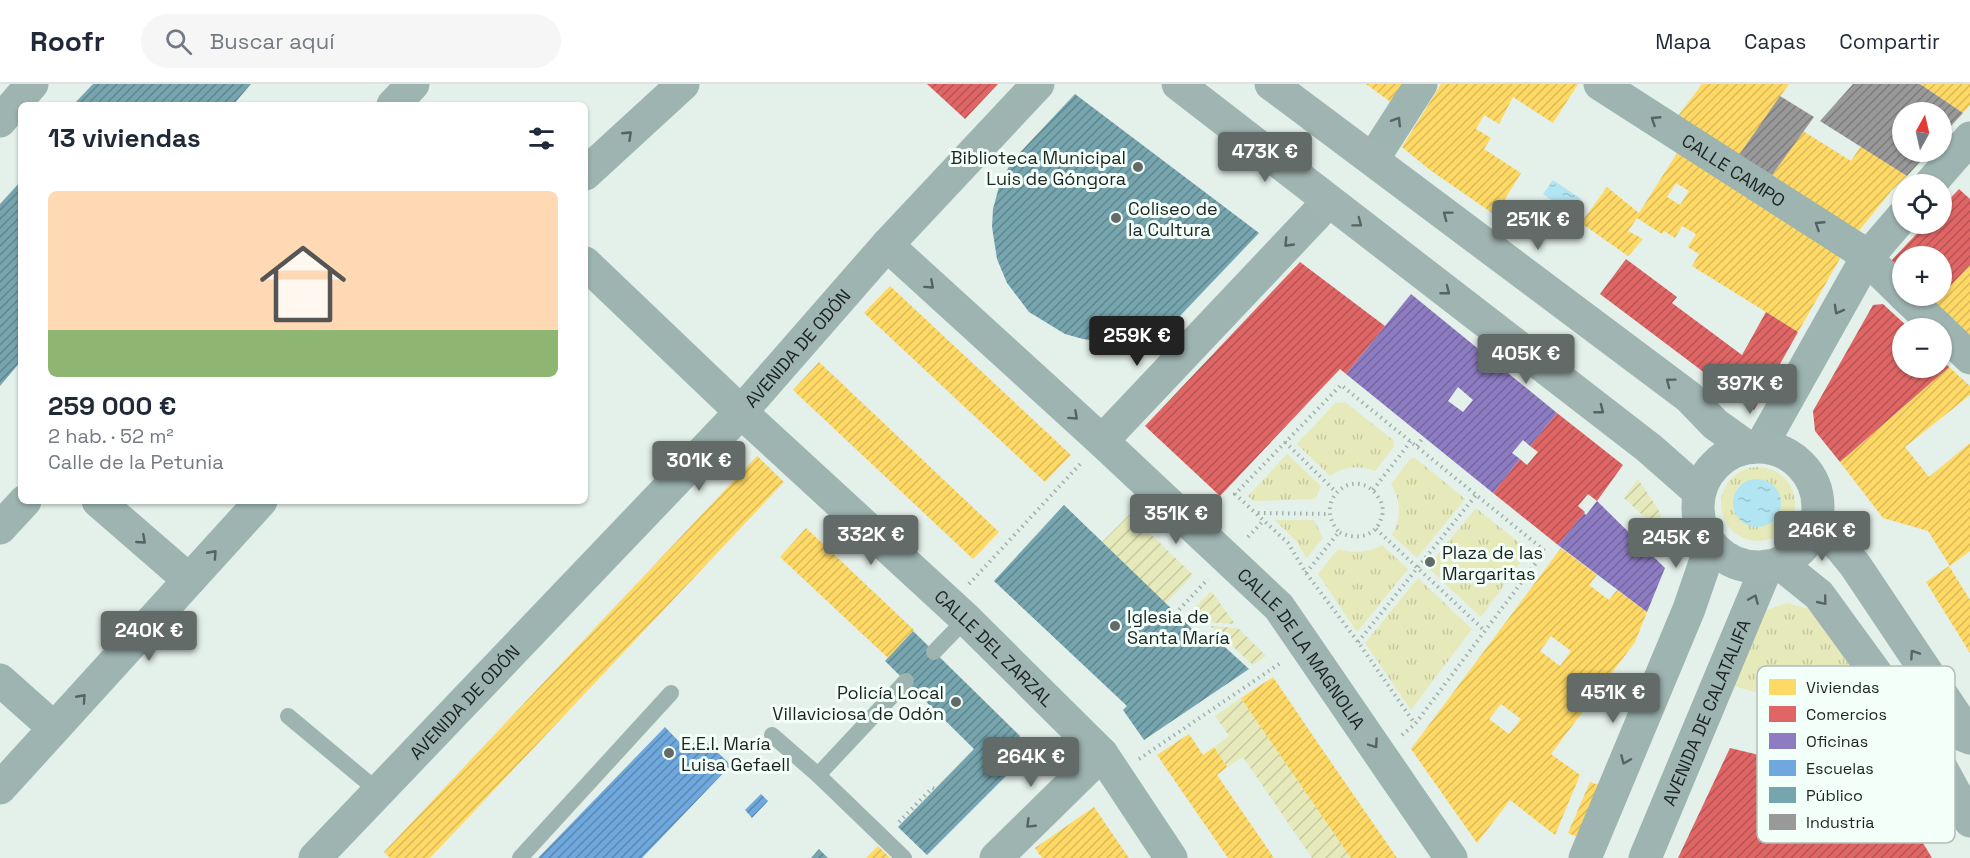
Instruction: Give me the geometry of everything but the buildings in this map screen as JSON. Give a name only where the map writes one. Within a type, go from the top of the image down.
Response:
[{"type":"street","points":[[0,121],[32,84]]},
{"type":"street","points":[[588,171],[683,84]]},
{"type":"street","name":"AVENIDA DE ODÓN","points":[[334,852],[378,791],[741,412],[887,245],[1038,84]]},
{"type":"street","points":[[1178,84],[1649,448],[1699,492]]},
{"type":"street","points":[[1271,84],[1689,397],[1715,424],[1754,447],[1779,450],[1794,458],[1806,470],[1814,485],[1818,502],[1817,519],[1810,538],[1797,553],[1773,564],[1746,566],[1727,558],[1711,545],[1703,533],[1697,506],[1699,492],[1709,471],[1725,456],[1754,447],[1866,259],[1892,229]]},
{"type":"street","points":[[1373,159],[1420,84]]},
{"type":"street","name":"CALLE CAMPO","points":[[1600,84],[1857,249],[1892,284]]},
{"type":"street","points":[[1939,174],[1970,138]]},
{"type":"street","points":[[1102,441],[1329,201]]},
{"type":"street","name":"CALLE DE LA MAGNOLIA","points":[[887,245],[1102,441],[1279,607],[1450,858]]},
{"type":"street","name":"CALLE DEL ZARZAL","points":[[588,266],[741,412],[958,612],[1109,764],[1171,858]]},
{"type":"street","name":"CALLE CAMPO","points":[[1916,306],[1928,318]]},
{"type":"street","name":"CALLE CAMPO","points":[[1952,341],[1970,358]]},
{"type":"street","points":[[0,528],[22,504]]},
{"type":"street","points":[[101,504],[189,580]]},
{"type":"street","points":[[0,788],[258,504]]},
{"type":"street","points":[[1817,519],[1855,565],[1923,666]]},
{"type":"street","points":[[1585,858],[1689,609],[1711,545]]},
{"type":"street","points":[[1773,564],[1820,596],[1871,666]]},
{"type":"street","name":"AVENIDA DE CALATALIFA","points":[[1645,858],[1773,564]]},
{"type":"street","points":[[0,680],[54,728]]},
{"type":"street","points":[[1955,715],[1970,737]]},
{"type":"street","points":[[1955,731],[1970,737]]},
{"type":"street","points":[[996,858],[1109,764]]},
{"type":"street","points":[[1955,793],[1970,821]]},
{"type":"lane","points":[[934,652],[958,612]]},
{"type":"lane","points":[[818,775],[906,681]]},
{"type":"lane","points":[[520,858],[671,693]]},
{"type":"lane","points":[[288,716],[378,791]]},
{"type":"lane","points":[[772,735],[818,775],[904,858]]},
{"type":"path","points":[[1341,384],[1411,441],[1545,551],[1415,724],[1306,573],[1288,543],[1235,494],[1341,384]]},
{"type":"path","points":[[1417,446],[1424,436]]},
{"type":"path","points":[[958,612],[1102,441]]},
{"type":"path","points":[[1373,490],[1411,441]]},
{"type":"path","points":[[1285,442],[1336,492]]},
{"type":"path","points":[[1352,484],[1363,485],[1373,490],[1380,500],[1383,511],[1376,529],[1366,536],[1357,537],[1348,537],[1339,532],[1333,525],[1329,514],[1330,503],[1336,492],[1352,484]]},
{"type":"path","points":[[1358,642],[1476,495]]},
{"type":"path","points":[[1257,513],[1329,514]]},
{"type":"path","points":[[1376,529],[1485,631]]},
{"type":"path","points":[[1306,573],[1339,532]]},
{"type":"path","points":[[1175,614],[1201,587]]},
{"type":"path","points":[[1109,764],[1306,646]]},
{"type":"green space","points":[[1345,402],[1394,441],[1394,447],[1375,471],[1352,468],[1341,470],[1330,476],[1297,444],[1335,403]]},
{"type":"green space","points":[[1287,454],[1321,486],[1315,499],[1253,501],[1248,496]]},
{"type":"green space","points":[[1415,458],[1465,499],[1417,558],[1392,535],[1399,516],[1399,509],[1397,496],[1391,484],[1410,459]]},
{"type":"green space","points":[[1751,467],[1765,467],[1779,473],[1789,483],[1795,497],[1795,511],[1789,525],[1779,535],[1765,541],[1751,541],[1737,535],[1727,525],[1721,511],[1721,497],[1727,483],[1737,473]]},
{"type":"green space","points":[[1638,479],[1658,509],[1669,535],[1666,537],[1624,498]]},
{"type":"green space","points":[[1476,508],[1523,546],[1525,556],[1481,617],[1427,567]]},
{"type":"green space","points":[[1130,514],[1193,575],[1165,604],[1102,542]]},
{"type":"green space","points":[[1275,520],[1314,520],[1323,538],[1307,558],[1296,541]]},
{"type":"green space","points":[[1382,545],[1408,569],[1357,632],[1318,574],[1338,549],[1361,552]]},
{"type":"green space","points":[[1418,578],[1472,629],[1411,710],[1365,643]]},
{"type":"green space","points":[[1211,591],[1235,624],[1206,622],[1194,609]]},
{"type":"green space","points":[[1787,603],[1809,609],[1851,666],[1757,666],[1757,693],[1731,685],[1766,610]]},
{"type":"green space","points":[[1210,626],[1238,628],[1266,656],[1253,665]]},
{"type":"green space","points":[[1241,698],[1351,858],[1312,858],[1243,757],[1227,767],[1214,747],[1229,736],[1215,716]]},
{"type":"water","points":[[1553,180],[1581,199],[1570,214],[1543,194]]},
{"type":"water","points":[[1752,479],[1762,479],[1774,486],[1781,498],[1781,508],[1774,520],[1762,527],[1752,527],[1737,516],[1733,508],[1733,498],[1744,483]]},
{"type":"place","name":"Biblioteca Municipal Luis de Góngora","points":[[1138,167]]},
{"type":"place","name":"Coliseo de la Cultura","points":[[1116,218]]},
{"type":"place","name":"Plaza de las Margaritas","points":[[1430,562]]},
{"type":"place","name":"Iglesia de Santa María","points":[[1115,626]]},
{"type":"place","name":"Policía Local Villaviciosa de Odón","points":[[956,702]]},
{"type":"place","name":"E.E.I. María Luisa Gefaell","points":[[669,753]]}]
